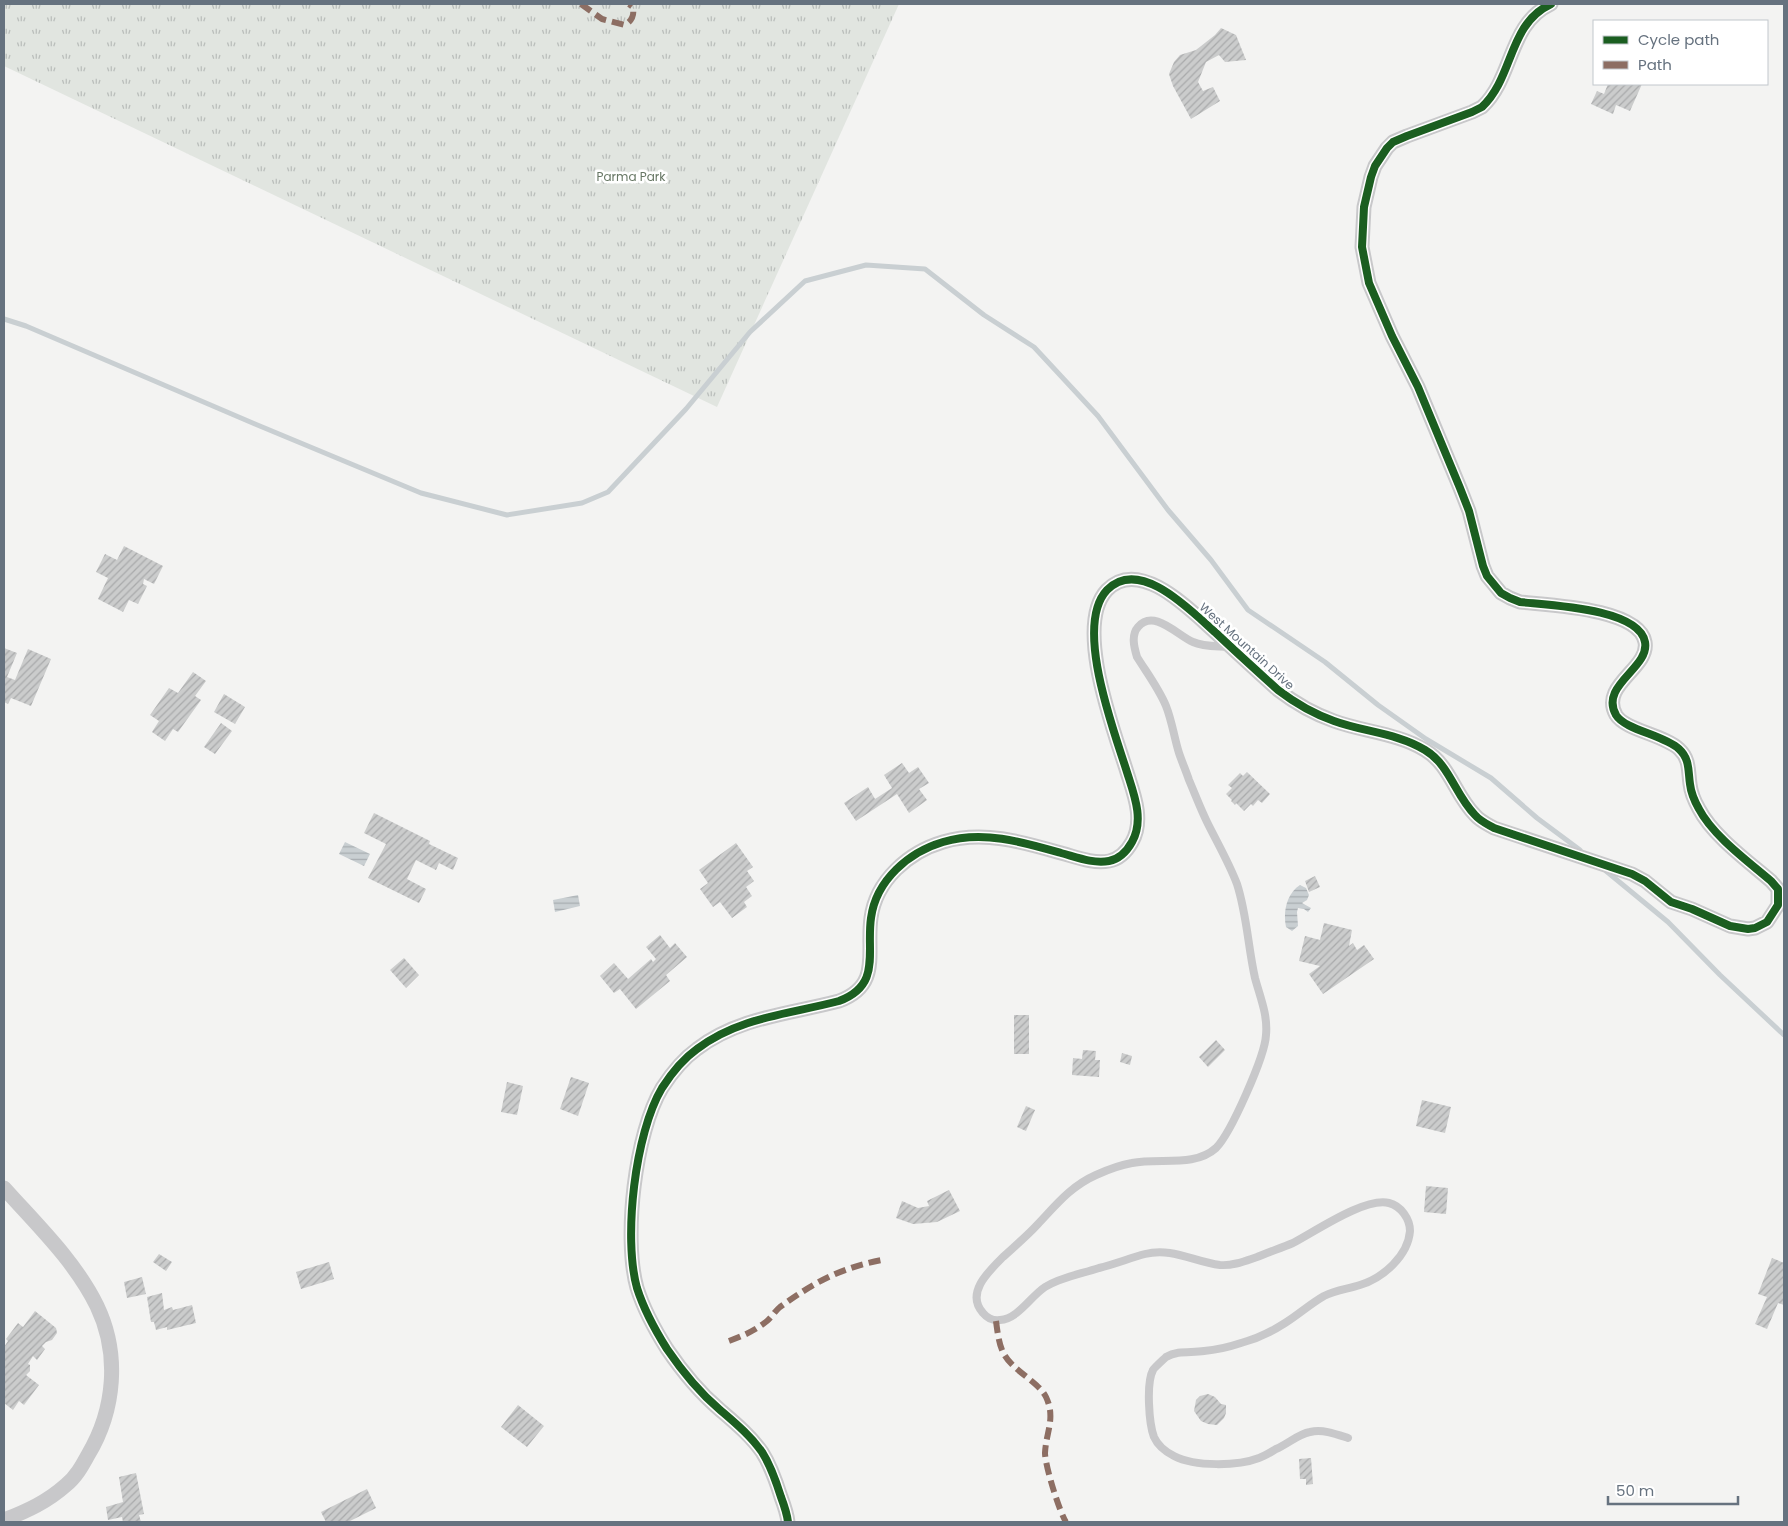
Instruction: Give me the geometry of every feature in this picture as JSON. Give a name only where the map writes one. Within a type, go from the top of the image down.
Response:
[{"type":"street","name":"West Mountain Drive","points":[[788,1522],[775,1477],[761,1450],[749,1436],[696,1386],[680,1366],[653,1324],[637,1287],[631,1244],[633,1197],[639,1158],[652,1111],[661,1089],[673,1072],[688,1057],[718,1036],[740,1025],[762,1018],[839,1001],[856,992],[864,982],[870,968],[869,928],[878,895],[894,872],[920,851],[955,839],[981,837],[1012,840],[1098,861],[1114,859],[1125,852],[1137,832],[1137,813],[1133,793],[1101,684],[1094,633],[1094,618],[1097,607],[1106,591],[1111,587],[1123,580],[1130,579],[1157,586],[1176,598],[1278,690],[1299,705],[1334,721],[1397,738],[1424,749],[1443,765],[1474,815],[1494,828],[1632,874],[1645,881],[1671,902],[1730,926],[1748,929],[1756,928],[1767,922],[1778,905],[1778,890],[1771,881],[1724,840],[1704,818],[1695,803],[1685,756],[1667,740],[1632,727],[1617,717],[1614,700],[1616,692],[1620,684],[1642,657],[1645,642],[1642,634],[1636,627],[1598,611],[1530,603],[1510,598],[1497,589],[1487,576],[1482,566],[1460,488],[1418,387],[1392,336],[1369,283],[1362,247],[1364,207],[1371,177],[1382,154],[1394,142],[1472,112],[1486,103],[1500,81],[1519,35],[1536,14],[1551,4]]},
{"type":"street","points":[[4,1188],[73,1266],[97,1305],[106,1328],[112,1376],[104,1421],[95,1443],[79,1470],[68,1484],[47,1501],[4,1520]]},
{"type":"lane","points":[[1231,647],[1204,645],[1194,642],[1164,624],[1153,620],[1143,623],[1137,628],[1134,635],[1137,657],[1164,702],[1182,760],[1202,810],[1238,887],[1265,1018],[1266,1036],[1262,1054],[1232,1121],[1215,1149],[1193,1159],[1134,1162],[1104,1172],[1081,1183],[1066,1193],[1038,1224],[987,1272],[979,1285],[976,1298],[979,1308],[989,1319],[996,1321],[1007,1319],[1041,1290],[1056,1282],[1147,1253],[1173,1252],[1222,1265],[1234,1264],[1291,1244],[1356,1209],[1371,1203],[1382,1202],[1392,1204],[1401,1209],[1407,1218],[1410,1225],[1409,1235],[1402,1254],[1383,1273],[1360,1286],[1340,1289],[1324,1296],[1287,1322],[1254,1339],[1220,1349],[1168,1355],[1153,1369],[1149,1388],[1151,1424],[1155,1438],[1162,1448],[1171,1455],[1185,1460],[1225,1464],[1259,1458],[1285,1445],[1299,1435],[1310,1431],[1328,1432],[1348,1438]]},
{"type":"green space","name":"Parma Park","points":[[4,4],[899,4],[717,407],[4,66]]},
{"type":"shaded area","points":[[345,842],[370,854],[364,866],[339,854]]},
{"type":"shaded area","points":[[1300,885],[1306,888],[1309,895],[1307,900],[1302,903],[1311,908],[1308,912],[1298,908],[1298,926],[1292,931],[1286,927],[1285,910],[1291,893]]},
{"type":"shaded area","points":[[578,895],[580,906],[555,912],[553,900]]},
{"type":"building","points":[[1221,28],[1236,35],[1246,60],[1225,62],[1219,55],[1206,62],[1198,82],[1203,91],[1213,87],[1220,101],[1191,119],[1173,86],[1169,74],[1174,62],[1180,55],[1196,50]]},
{"type":"building","points":[[1608,85],[1642,85],[1630,111],[1616,105],[1613,114],[1591,104],[1597,91],[1604,94]]},
{"type":"building","points":[[124,546],[163,566],[154,584],[144,579],[143,584],[147,586],[138,604],[129,600],[123,612],[98,599],[108,578],[96,572],[105,554],[117,560]]},
{"type":"building","points":[[4,648],[17,653],[7,677],[15,680],[28,649],[51,659],[31,706],[11,698],[8,704],[4,702]]},
{"type":"building","points":[[193,672],[206,681],[195,696],[201,700],[178,732],[173,729],[165,741],[152,732],[159,721],[150,715],[169,688],[178,693]]},
{"type":"building","points":[[224,694],[245,707],[235,724],[214,712]]},
{"type":"building","points":[[221,723],[232,731],[215,754],[204,747]]},
{"type":"building","points":[[902,763],[909,773],[918,767],[929,783],[919,789],[927,800],[909,813],[897,794],[856,821],[844,803],[868,787],[875,799],[892,788],[884,775]]},
{"type":"building","points":[[1247,772],[1270,794],[1262,803],[1258,800],[1253,806],[1251,804],[1244,811],[1236,803],[1235,805],[1226,794],[1232,788],[1228,785],[1240,773],[1243,776]]},
{"type":"building","points":[[374,813],[430,841],[429,844],[458,858],[453,870],[439,863],[436,870],[416,860],[407,879],[426,889],[419,903],[368,878],[386,844],[364,833]]},
{"type":"building","points":[[736,843],[753,867],[747,871],[754,881],[746,887],[752,896],[744,902],[747,907],[732,918],[720,902],[713,907],[700,889],[708,883],[699,870]]},
{"type":"building","points":[[1315,876],[1320,887],[1309,892],[1305,881]]},
{"type":"building","points":[[1324,923],[1352,930],[1349,946],[1353,943],[1357,950],[1364,945],[1374,959],[1323,994],[1309,974],[1320,966],[1299,961],[1305,936],[1320,940]]},
{"type":"building","points":[[660,935],[670,948],[675,943],[687,957],[666,975],[670,981],[636,1009],[620,989],[614,993],[600,976],[614,963],[628,979],[651,959],[653,962],[656,959],[646,947]]},
{"type":"building","points":[[404,958],[419,975],[406,988],[390,970]]},
{"type":"building","points":[[1014,1015],[1029,1015],[1029,1054],[1014,1054]]},
{"type":"building","points":[[1216,1040],[1225,1050],[1208,1067],[1199,1057]]},
{"type":"building","points":[[1083,1050],[1096,1051],[1095,1060],[1100,1060],[1099,1077],[1072,1075],[1073,1058],[1082,1059]]},
{"type":"building","points":[[1122,1053],[1132,1056],[1130,1065],[1120,1062]]},
{"type":"building","points":[[571,1077],[589,1083],[578,1116],[560,1109]]},
{"type":"building","points":[[507,1082],[523,1086],[517,1115],[501,1112]]},
{"type":"building","points":[[1422,1100],[1451,1107],[1445,1133],[1416,1126]]},
{"type":"building","points":[[1026,1106],[1035,1110],[1026,1131],[1017,1127]]},
{"type":"building","points":[[1426,1186],[1448,1188],[1446,1214],[1424,1212]]},
{"type":"building","points":[[949,1190],[960,1211],[937,1222],[913,1224],[896,1218],[902,1201],[918,1208],[929,1206],[927,1201]]},
{"type":"building","points":[[159,1254],[172,1262],[166,1271],[153,1262]]},
{"type":"building","points":[[1772,1258],[1784,1263],[1784,1305],[1778,1303],[1767,1329],[1755,1324],[1767,1297],[1758,1294]]},
{"type":"building","points":[[329,1262],[334,1279],[301,1289],[296,1272]]},
{"type":"building","points":[[142,1277],[146,1294],[127,1298],[124,1282]]},
{"type":"building","points":[[162,1293],[164,1310],[172,1307],[173,1310],[192,1305],[196,1323],[167,1330],[167,1327],[156,1330],[154,1322],[151,1322],[147,1297]]},
{"type":"building","points":[[35,1311],[56,1328],[57,1333],[52,1340],[42,1346],[45,1349],[37,1360],[33,1356],[28,1364],[30,1365],[30,1371],[26,1375],[39,1385],[24,1405],[19,1401],[13,1410],[4,1403],[4,1347],[8,1341],[6,1339],[18,1323],[23,1327]]},
{"type":"building","points":[[1208,1394],[1215,1397],[1221,1404],[1226,1405],[1224,1418],[1217,1425],[1201,1421],[1194,1411],[1196,1400],[1200,1396]]},
{"type":"building","points":[[518,1405],[544,1426],[527,1447],[501,1427]]},
{"type":"building","points":[[1311,1458],[1313,1484],[1306,1485],[1306,1479],[1300,1479],[1299,1459]]},
{"type":"building","points":[[136,1473],[144,1514],[139,1515],[141,1522],[123,1522],[122,1517],[108,1520],[106,1507],[123,1502],[119,1477]]},
{"type":"building","points":[[367,1489],[376,1508],[348,1522],[326,1522],[321,1512]]},
{"type":"waterway","points":[[4,319],[26,326],[421,493],[507,515],[582,503],[608,492],[686,409],[750,332],[805,281],[866,265],[925,269],[984,315],[1034,347],[1098,416],[1168,510],[1211,560],[1248,610],[1325,662],[1378,705],[1426,739],[1491,778],[1537,818],[1580,850]]},
{"type":"waterway","points":[[1606,871],[1668,922],[1720,975],[1784,1035]]},
{"type":"marked path","points":[[581,4],[602,19],[625,25],[633,15],[633,7],[629,4]]},
{"type":"marked path","points":[[729,1341],[758,1327],[780,1307],[828,1277],[853,1267],[882,1260]]},
{"type":"marked path","points":[[996,1321],[999,1340],[1004,1354],[1013,1365],[1040,1389],[1049,1405],[1050,1425],[1045,1453],[1056,1498],[1066,1522]]},
{"type":"cycle path","points":[[788,1522],[775,1479],[762,1452],[747,1434],[691,1381],[667,1349],[654,1327],[637,1288],[631,1242],[634,1186],[645,1131],[653,1107],[669,1077],[692,1053],[713,1038],[747,1023],[839,1001],[853,994],[867,977],[870,955],[871,918],[874,904],[887,880],[907,860],[918,853],[943,842],[973,837],[988,837],[1018,842],[1097,862],[1113,860],[1125,851],[1136,833],[1138,815],[1132,787],[1113,729],[1099,677],[1094,627],[1098,606],[1107,590],[1120,581],[1135,579],[1150,583],[1180,601],[1278,690],[1305,708],[1345,725],[1392,736],[1425,750],[1441,764],[1462,799],[1475,815],[1481,821],[1494,828],[1632,874],[1645,881],[1671,902],[1730,926],[1748,929],[1755,928],[1767,922],[1778,905],[1778,889],[1722,839],[1705,819],[1692,794],[1688,765],[1683,753],[1672,744],[1628,725],[1616,715],[1613,704],[1614,695],[1640,660],[1644,651],[1645,642],[1639,631],[1627,622],[1590,610],[1520,602],[1501,593],[1487,576],[1469,511],[1460,488],[1418,387],[1392,336],[1369,283],[1362,247],[1364,207],[1375,166],[1393,142],[1482,107],[1500,81],[1519,37],[1527,24],[1537,13],[1551,4]]}]
